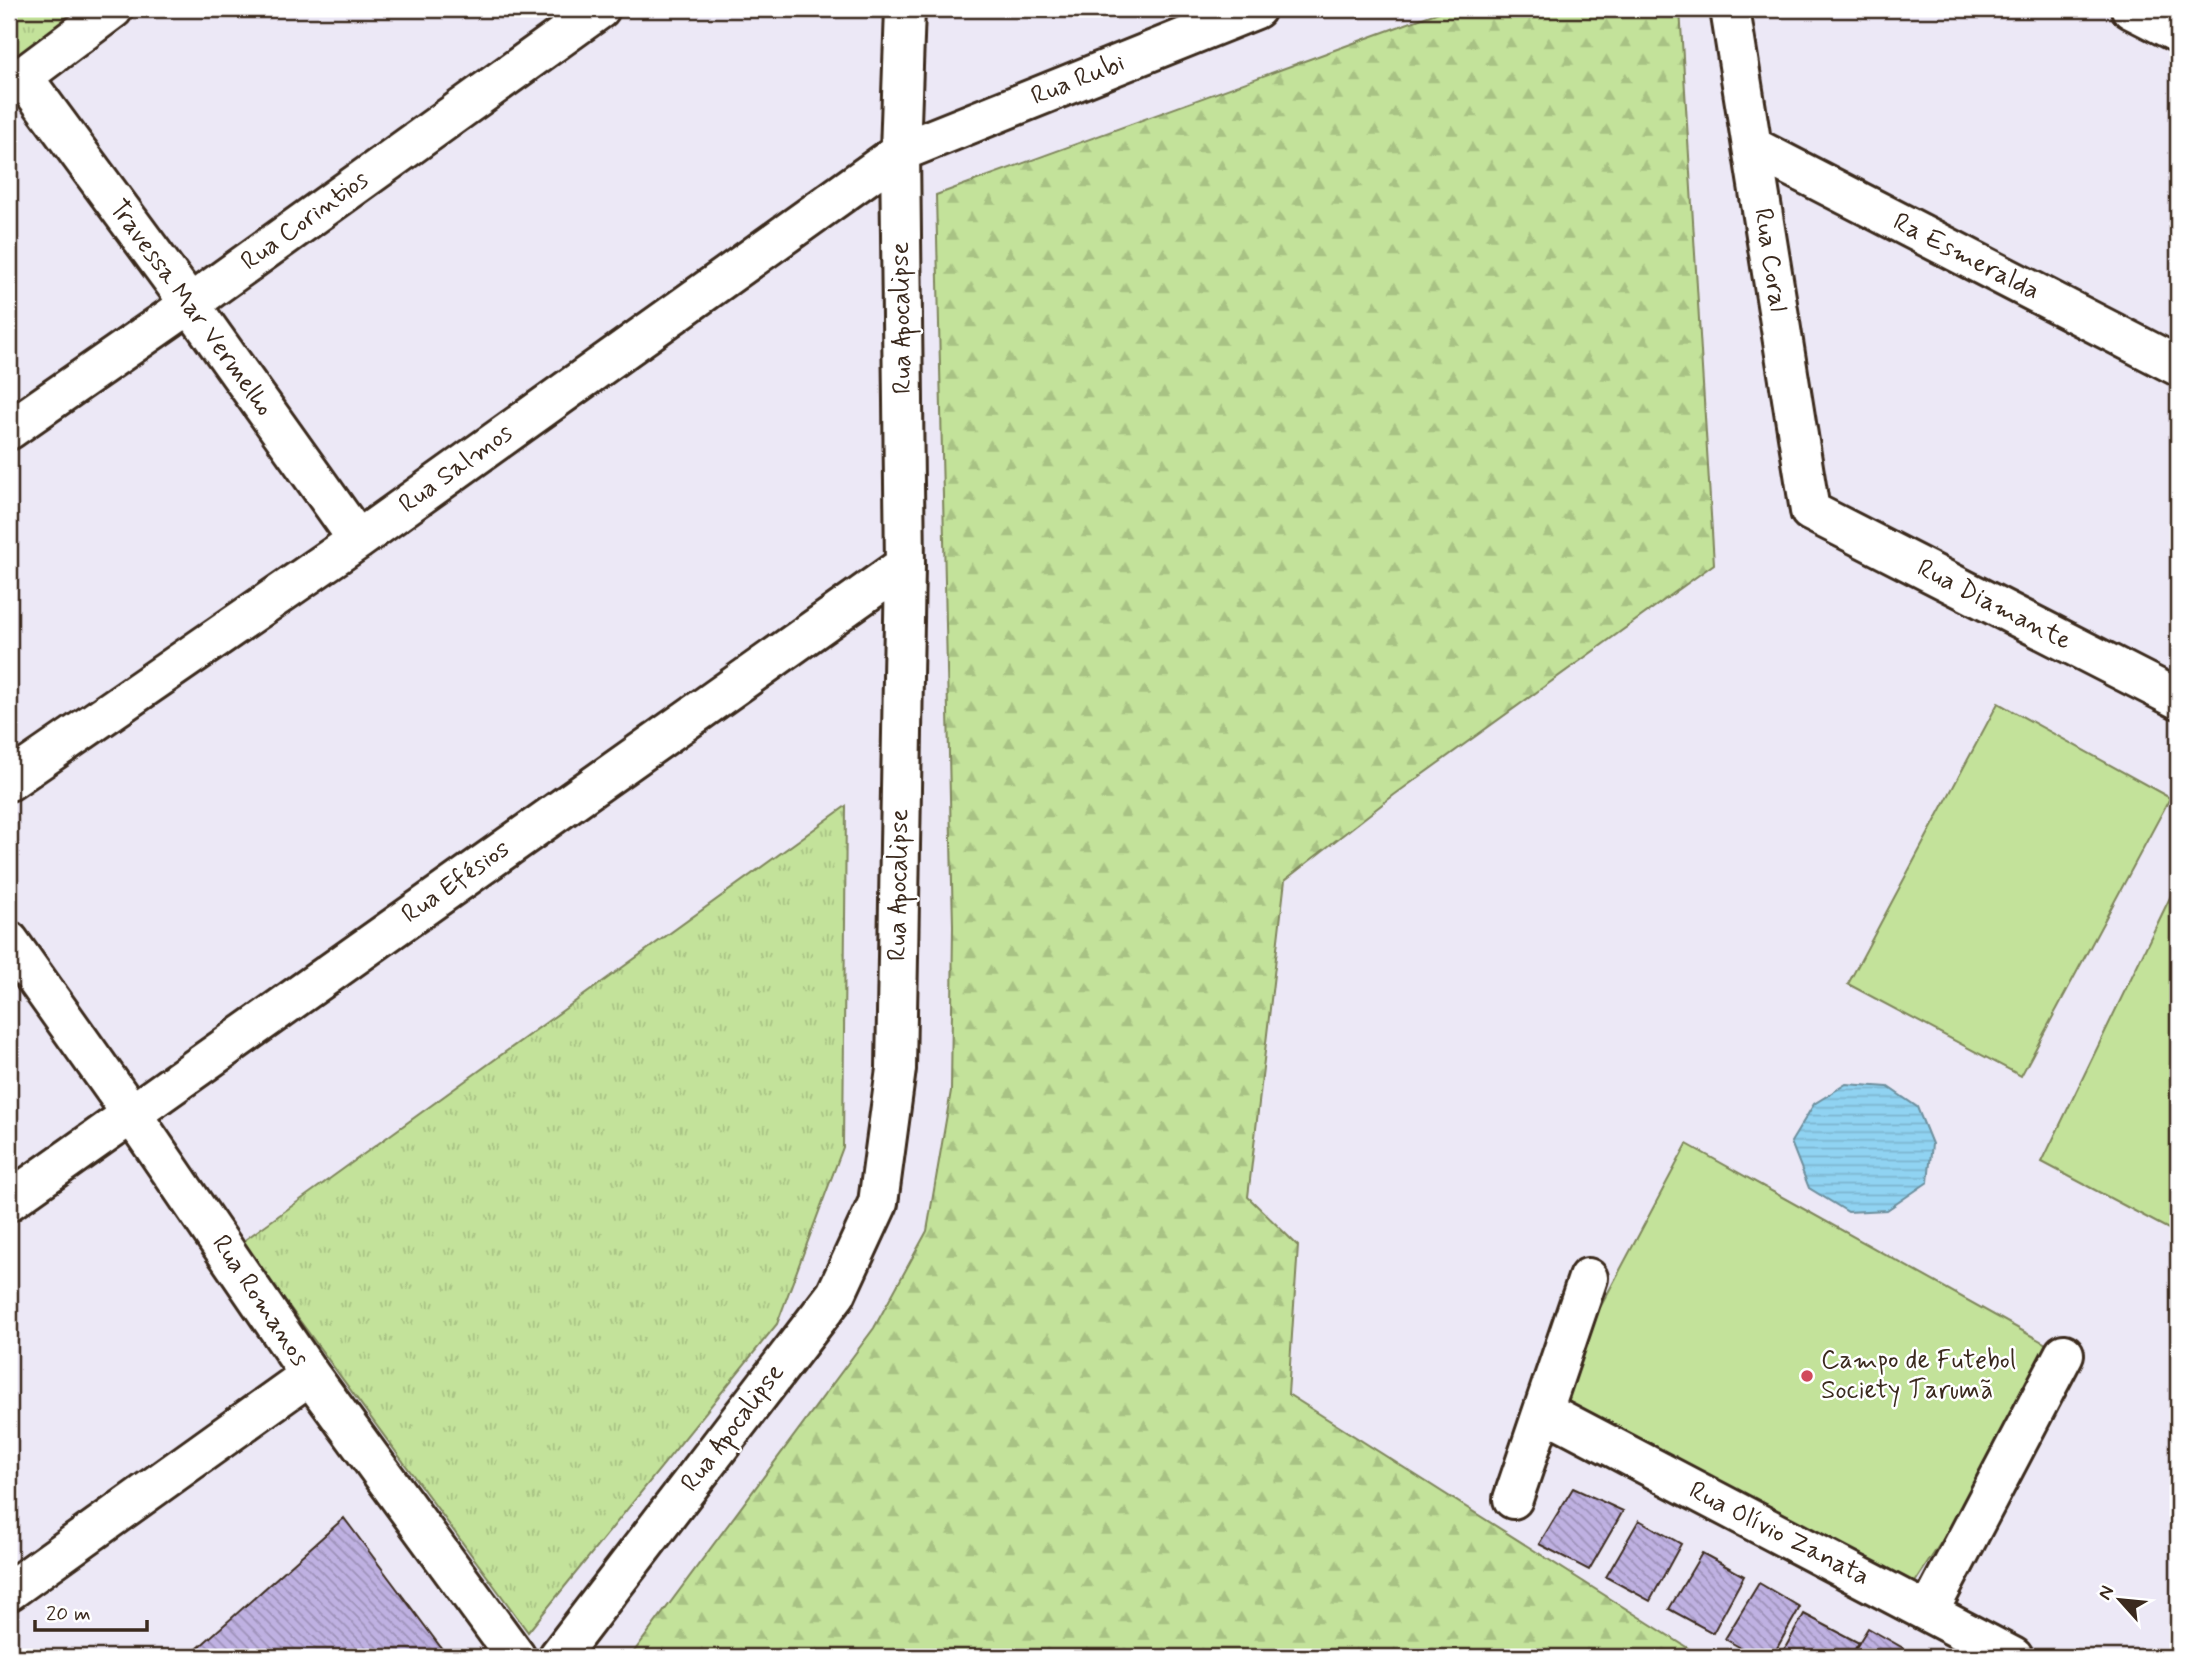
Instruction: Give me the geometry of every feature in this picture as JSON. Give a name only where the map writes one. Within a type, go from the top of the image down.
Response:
[{"type":"street","points":[[16,82],[113,9]]},
{"type":"street","name":"Rua Corintios","points":[[9,430],[190,304],[600,9]]},
{"type":"street","name":"Rua Apocalipse","points":[[558,1657],[835,1294],[878,1203],[895,1069],[905,565],[900,152],[905,9]]},
{"type":"street","name":"Rua Rubi","points":[[900,152],[1256,9]]},
{"type":"street","name":"Rua Coral","points":[[1730,9],[1810,511]]},
{"type":"street","points":[[2131,9],[2178,33]]},
{"type":"street","name":"Travessa Mar Vermelho","points":[[16,82],[190,304],[358,540]]},
{"type":"street","name":"Ra Esmeralda","points":[[1753,146],[2178,366]]},
{"type":"street","name":"Rua Salmos","points":[[9,781],[358,540],[900,152]]},
{"type":"street","name":"Rua Diamante","points":[[1810,511],[2178,699]]},
{"type":"street","name":"Rua Efésios","points":[[9,1201],[905,565]]},
{"type":"street","name":"Rua Romanos","points":[[9,941],[131,1113],[310,1375],[516,1657]]},
{"type":"street","points":[[1513,1499],[1588,1279]]},
{"type":"street","points":[[1928,1611],[2064,1354]]},
{"type":"street","points":[[9,1591],[310,1375]]},
{"type":"street","name":"Rua Olívio Zanata","points":[[1544,1411],[2013,1657]]},
{"type":"green space","points":[[9,9],[97,9],[9,72]]},
{"type":"green space","points":[[1447,9],[1680,9],[1714,564],[1394,795],[1285,880],[1248,1197],[1298,1246],[1288,1394],[1702,1657],[630,1657],[874,1328],[927,1231],[951,1091],[953,926],[936,195]]},
{"type":"green space","points":[[1998,703],[2170,798],[2021,1076],[1848,984]]},
{"type":"green space","points":[[846,806],[843,1147],[777,1324],[528,1632],[242,1242]]},
{"type":"green space","points":[[2178,881],[2178,1234],[2042,1162]]},
{"type":"green space","name":"Campo de Futebol Society Tarumã","points":[[1687,1144],[2064,1354],[1908,1593],[1552,1398]]},
{"type":"water","points":[[1846,1084],[1888,1087],[1917,1107],[1932,1144],[1928,1182],[1887,1210],[1848,1212],[1809,1188],[1791,1142],[1814,1104]]},
{"type":"building","points":[[1573,1488],[1623,1511],[1589,1570],[1539,1544]]},
{"type":"building","points":[[344,1518],[448,1657],[188,1657]]},
{"type":"building","points":[[1639,1520],[1681,1544],[1650,1601],[1606,1577]]},
{"type":"building","points":[[1702,1553],[1744,1576],[1713,1633],[1669,1609]]},
{"type":"building","points":[[1759,1583],[1800,1607],[1772,1657],[1757,1657],[1725,1639]]},
{"type":"building","points":[[1804,1614],[1859,1643],[1850,1657],[1780,1657]]},
{"type":"building","points":[[1868,1628],[1919,1657],[1850,1657]]},
{"type":"place","name":"Campo de Futebol Society Tarumã","points":[[1807,1376]]}]
